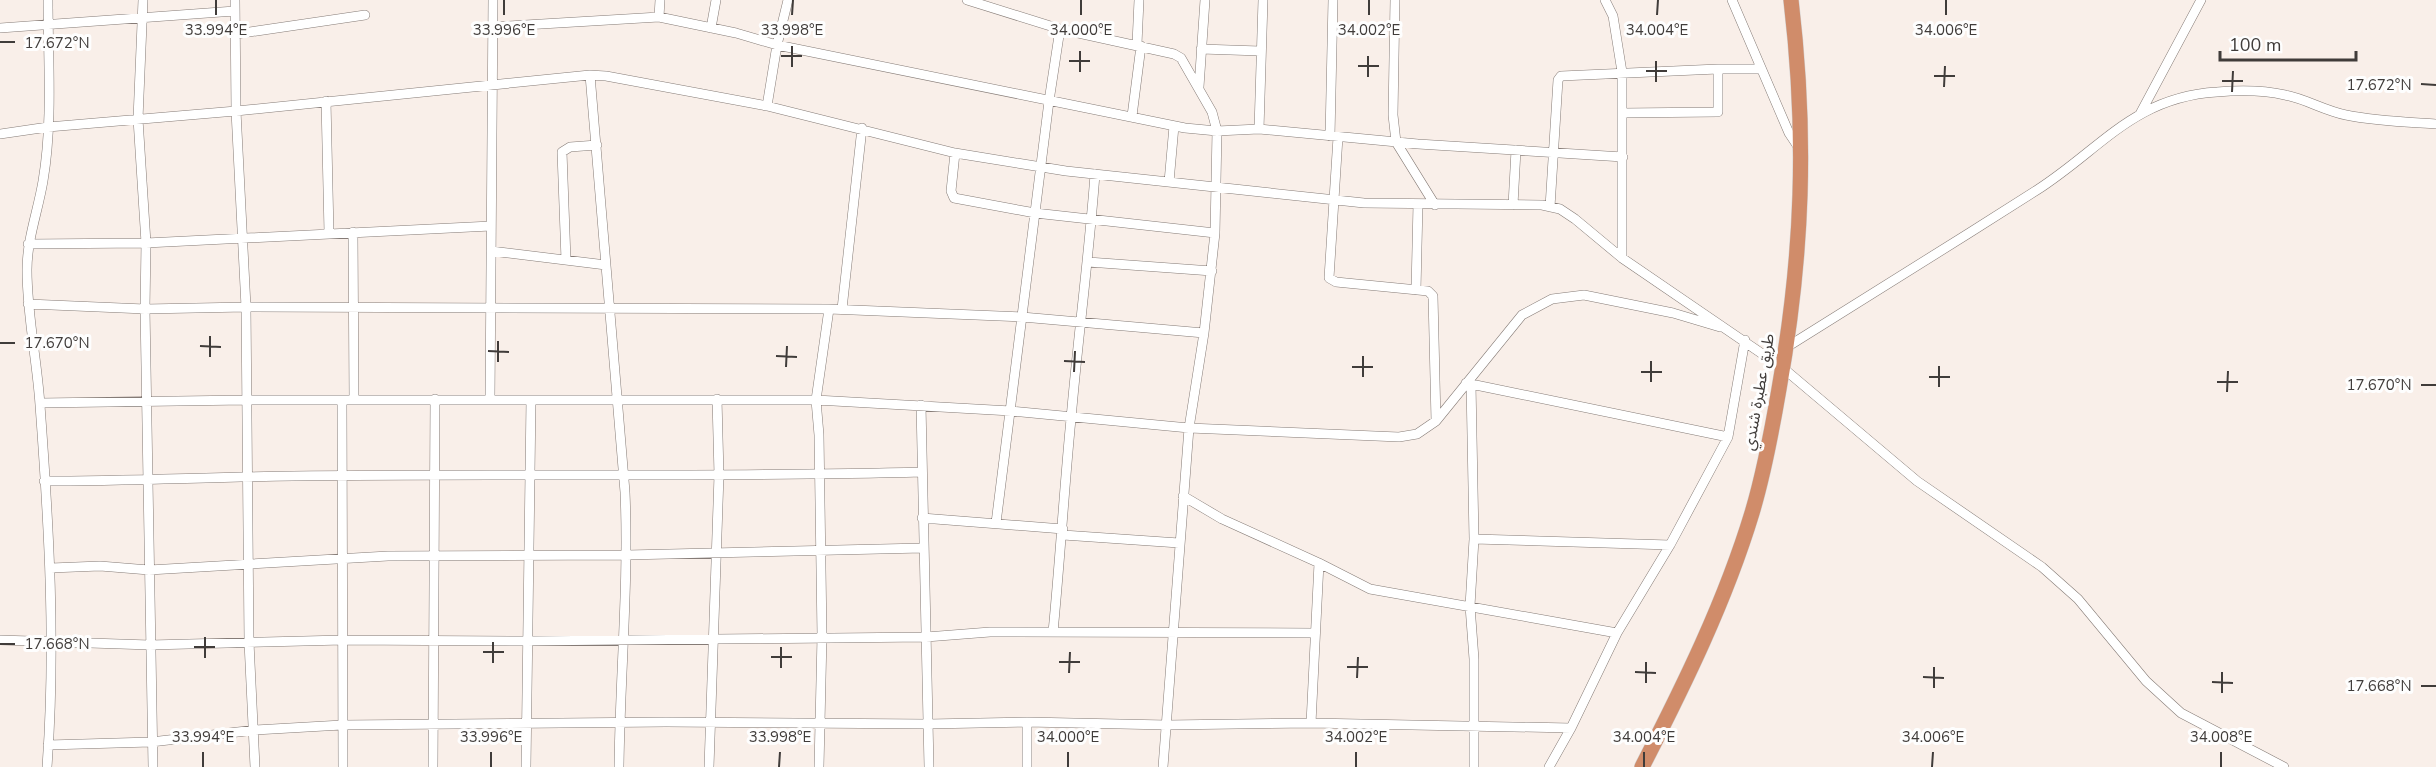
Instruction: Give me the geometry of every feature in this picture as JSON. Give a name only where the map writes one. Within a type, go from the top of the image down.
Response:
[{"type":"highway","name":"طريق عطبرة شندي","points":[[1642,767],[1718,611],[1737,559],[1759,485],[1783,368],[1796,276],[1801,208],[1802,129],[1791,0]]},
{"type":"street","points":[[47,767],[52,642],[51,568],[40,404],[28,304],[28,244],[43,181],[48,127],[48,0]]},
{"type":"street","points":[[143,0],[138,120],[146,243],[153,767]]},
{"type":"street","points":[[235,0],[236,111],[246,307],[249,642],[255,767]]},
{"type":"street","points":[[490,399],[493,0]]},
{"type":"street","points":[[659,17],[660,0]]},
{"type":"street","points":[[711,28],[716,0]]},
{"type":"street","points":[[767,106],[777,45],[788,0]]},
{"type":"street","points":[[967,0],[987,3],[1060,29],[1174,54],[1181,58],[1212,112],[1217,131],[1212,271],[1189,428],[1163,767]]},
{"type":"street","points":[[1132,116],[1139,45],[1139,0]]},
{"type":"street","points":[[1199,90],[1205,0]]},
{"type":"street","points":[[1259,129],[1263,0]]},
{"type":"street","points":[[1333,0],[1334,136],[1329,278],[1336,282],[1428,291],[1433,296],[1436,422]]},
{"type":"street","points":[[1395,0],[1393,115],[1396,142],[1435,205]]},
{"type":"street","points":[[1605,0],[1613,16],[1622,72],[1622,258]]},
{"type":"street","points":[[1732,0],[1788,133],[1801,152]]},
{"type":"street","points":[[2140,114],[2201,0]]},
{"type":"street","points":[[0,28],[235,10]]},
{"type":"street","points":[[236,34],[365,15]]},
{"type":"street","points":[[492,27],[659,17],[777,45],[1174,126],[1217,131],[1259,129],[1396,142],[1623,157]]},
{"type":"street","points":[[996,523],[1060,29]]},
{"type":"street","points":[[1201,49],[1260,51]]},
{"type":"street","points":[[1622,113],[1718,112],[1718,69]]},
{"type":"street","points":[[1550,207],[1558,80],[1561,76],[1622,72],[1761,69]]},
{"type":"street","points":[[0,134],[48,127],[236,111],[590,75],[635,80],[767,106],[955,153],[1095,174],[1333,200],[1435,205],[1542,205],[1560,209],[1622,258],[1783,368],[1917,481],[2042,567],[2078,599],[2146,681],[2181,713],[2284,767]]},
{"type":"street","points":[[590,75],[624,477],[627,555],[619,767]]},
{"type":"street","points":[[1787,347],[2043,186],[2121,125],[2151,108],[2183,97],[2216,92],[2252,91],[2287,95],[2344,115],[2436,124]]},
{"type":"street","points":[[326,101],[329,233]]},
{"type":"street","points":[[1169,182],[1174,126]]},
{"type":"street","points":[[842,309],[862,128]]},
{"type":"street","points":[[566,260],[562,152],[570,147],[597,145]]},
{"type":"street","points":[[1513,205],[1516,150]]},
{"type":"street","points":[[955,153],[951,191],[954,198],[1035,213],[1215,233]]},
{"type":"street","points":[[1053,632],[1095,174]]},
{"type":"street","points":[[1416,290],[1418,204]]},
{"type":"street","points":[[28,244],[146,243],[491,226]]},
{"type":"street","points":[[353,232],[354,400]]},
{"type":"street","points":[[490,251],[606,265]]},
{"type":"street","points":[[1088,262],[1212,271]]},
{"type":"street","points":[[40,404],[246,399],[816,400],[1011,411],[1189,428],[1399,437],[1418,434],[1436,422],[1522,315],[1552,299],[1584,295],[1672,313],[1729,329]]},
{"type":"street","points":[[28,304],[146,309],[246,307],[842,309],[1022,317],[1204,333]]},
{"type":"street","points":[[819,767],[822,551],[816,400],[829,309]]},
{"type":"street","points":[[1549,767],[1571,728],[1617,633],[1670,545],[1728,437],[1745,340]]},
{"type":"street","points":[[1468,384],[1728,437]]},
{"type":"street","points":[[1468,384],[1474,538],[1470,606],[1474,658],[1474,767]]},
{"type":"street","points":[[433,767],[435,399]]},
{"type":"street","points":[[709,767],[719,475],[717,399]]},
{"type":"street","points":[[342,400],[342,767]]},
{"type":"street","points":[[526,767],[528,477],[531,400]]},
{"type":"street","points":[[921,405],[929,767]]},
{"type":"street","points":[[44,481],[342,476],[624,477],[921,472]]},
{"type":"street","points":[[1183,496],[1222,519],[1370,589],[1617,633]]},
{"type":"street","points":[[922,518],[996,523],[1179,543]]},
{"type":"street","points":[[1474,538],[1670,545]]},
{"type":"street","points":[[51,568],[100,566],[149,570],[249,563],[434,556],[627,555],[923,548]]},
{"type":"street","points":[[1311,723],[1319,563]]},
{"type":"street","points":[[0,640],[150,645],[343,640],[526,641],[713,637],[926,637],[990,632],[1314,633]]},
{"type":"street","points":[[48,745],[151,742],[255,730],[342,725],[1027,722],[1167,725],[1311,723],[1571,728]]},
{"type":"street","points":[[1027,722],[1027,767]]}]
